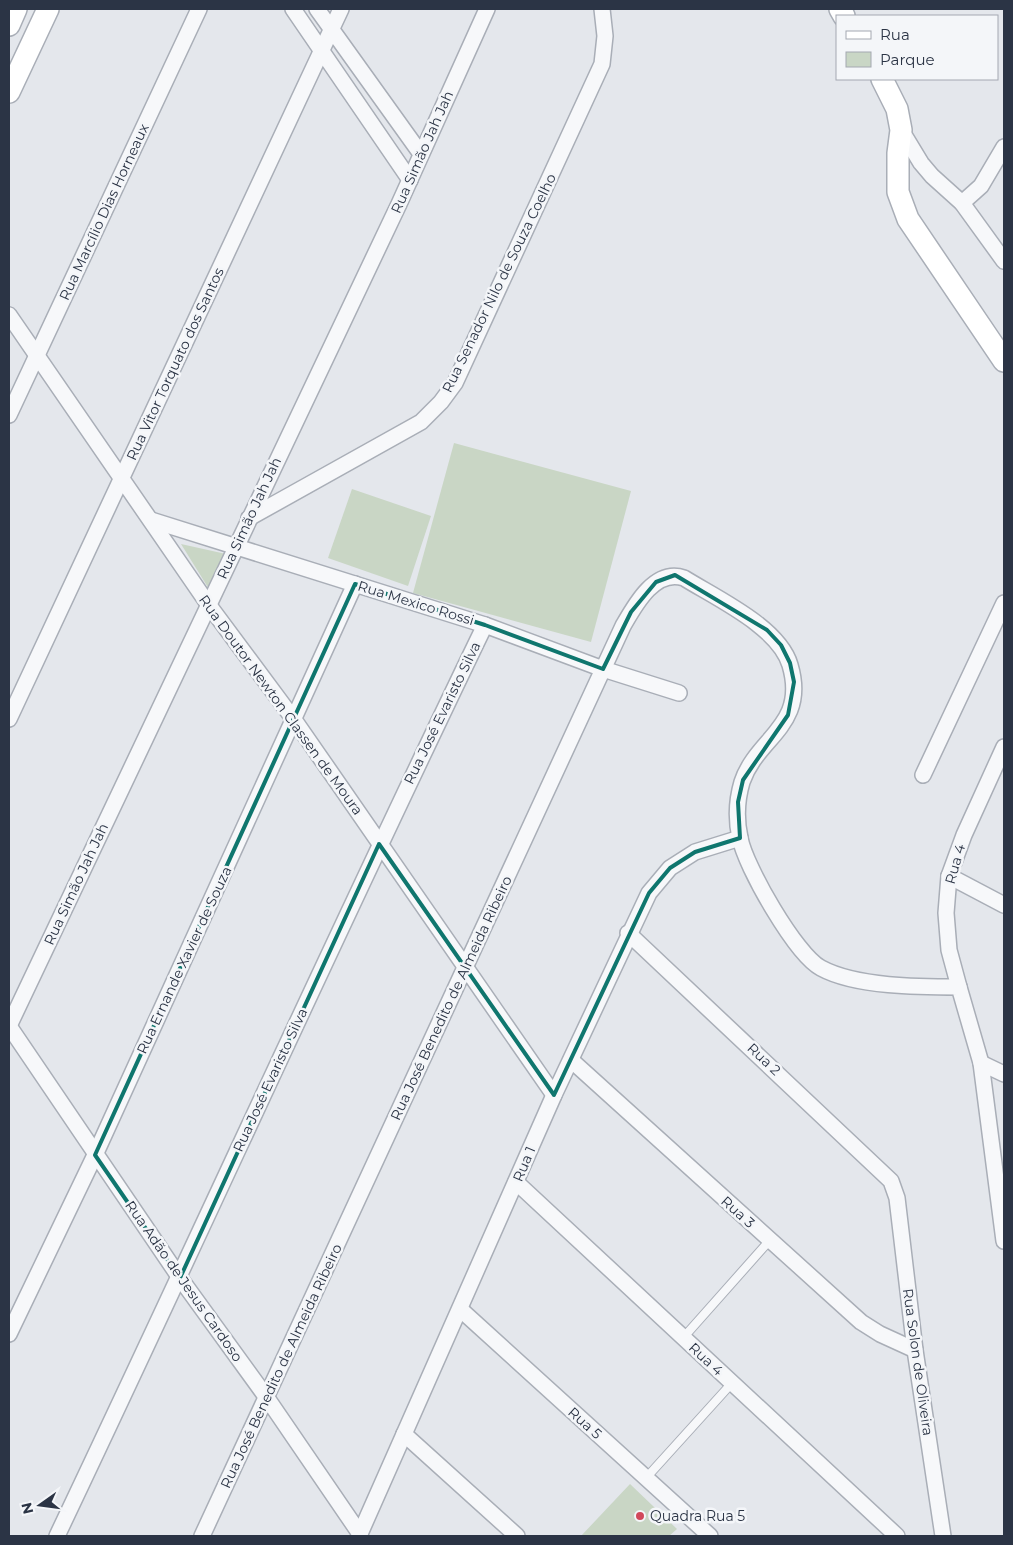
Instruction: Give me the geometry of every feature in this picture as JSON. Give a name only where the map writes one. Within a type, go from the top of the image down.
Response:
[{"type":"main road","points":[[9,25],[16,9]]},
{"type":"main road","points":[[9,92],[48,9]]},
{"type":"main road","points":[[882,80],[897,109],[901,130],[898,180],[902,206],[908,219],[1004,361]]},
{"type":"street","name":"Rua Marcílio Dias Horneaux","points":[[9,415],[199,9]]},
{"type":"street","points":[[293,9],[410,180]]},
{"type":"street","points":[[317,9],[420,154]]},
{"type":"street","name":"Rua Vitor Torquato dos Santos","points":[[9,719],[341,9]]},
{"type":"street","name":"Rua Simão Jah Jah","points":[[9,1026],[410,180],[420,154],[488,9]]},
{"type":"street","name":"Rua Senador Nilo de Souza Coelho","points":[[249,518],[421,422],[446,396],[459,374],[602,64],[605,36],[602,9]]},
{"type":"street","points":[[901,130],[920,163],[962,203],[1004,261]]},
{"type":"street","points":[[962,203],[981,186],[1004,147]]},
{"type":"street","name":"Rua Doutor Newton Classen de Moura","points":[[9,315],[208,604],[295,721],[554,1095]]},
{"type":"street","name":"Rua Mexico Rossi","points":[[151,520],[485,625],[602,669],[679,693]]},
{"type":"street","name":"Rua José Benedito de Almeida Ribeiro","points":[[202,1536],[602,669],[631,612],[656,582],[665,576],[675,575],[684,578],[767,630],[781,645],[790,663],[794,682],[788,715],[778,732],[758,755],[743,780],[738,802],[740,838]]},
{"type":"street","name":"Rua Ernande Xavier de Souza","points":[[9,1334],[95,1155],[295,721],[355,584]]},
{"type":"street","points":[[923,775],[1004,603]]},
{"type":"street","name":"Rua José Evaristo Silva","points":[[57,1536],[180,1278],[379,844],[485,625]]},
{"type":"street","name":"Rua 4","points":[[1004,747],[964,835],[949,876],[946,913],[949,950],[981,1063],[1004,1241]]},
{"type":"street","points":[[740,838],[748,861],[784,926],[802,952],[820,968],[848,978],[914,987],[959,988]]},
{"type":"street","name":"Rua 1","points":[[360,1535],[554,1095],[628,933],[649,893],[670,868],[695,852],[740,838]]},
{"type":"street","points":[[949,876],[1004,905]]},
{"type":"street","name":"Rua 2","points":[[628,933],[885,1172],[895,1188]]},
{"type":"street","name":"Rua Adão de Jesus Cardoso","points":[[9,1026],[95,1155],[180,1278],[267,1398],[360,1535]]},
{"type":"street","name":"Rua 3","points":[[571,1060],[861,1322],[880,1334],[915,1350]]},
{"type":"street","points":[[981,1063],[1004,1074]]},
{"type":"street","name":"Rua 4","points":[[516,1182],[897,1536]]},
{"type":"street","name":"Rua Solon de Oliveira","points":[[895,1188],[915,1350],[942,1536]]},
{"type":"street","name":"Rua 5","points":[[460,1309],[710,1536]]},
{"type":"street","points":[[404,1434],[517,1536]]},
{"type":"lane","points":[[683,1338],[770,1240]]},
{"type":"lane","points":[[646,1478],[732,1383]]},
{"type":"highlighted area","points":[[675,575],[767,630],[781,645],[790,663],[794,682],[788,715],[743,780],[738,802],[740,838],[695,852],[670,868],[649,893],[554,1095],[379,844],[180,1278],[95,1155],[355,584],[485,625],[603,669],[631,612],[656,582]]},
{"type":"green space","points":[[454,443],[631,491],[591,642],[413,593]]},
{"type":"green space","points":[[352,489],[431,516],[408,586],[328,558]]},
{"type":"green space","points":[[181,544],[226,554],[209,589]]},
{"type":"green space","points":[[630,1484],[677,1529],[669,1536],[581,1536]]},
{"type":"place","name":"Quadra Rua 5","points":[[640,1516]]}]
